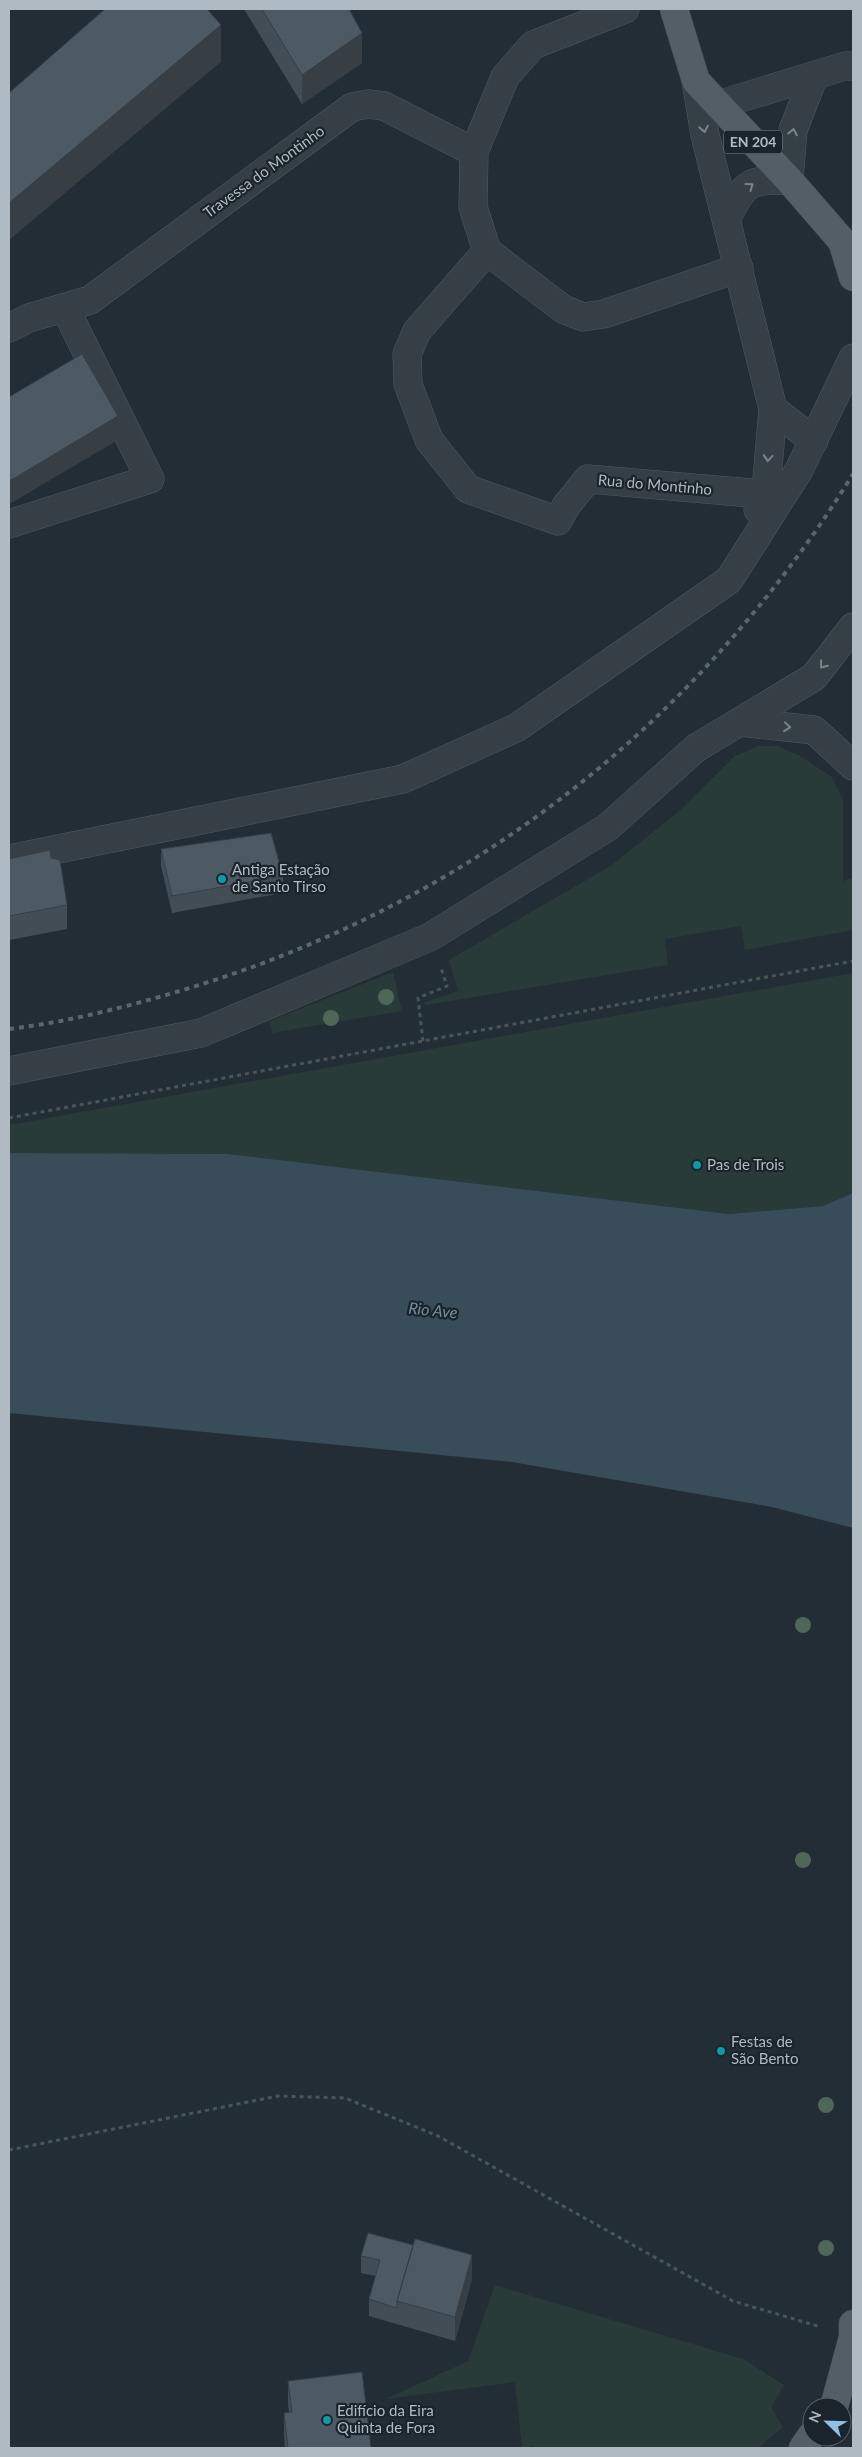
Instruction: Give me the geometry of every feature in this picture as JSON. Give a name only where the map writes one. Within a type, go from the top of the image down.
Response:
[{"type":"main road","name":"EN 204","points":[[674,9],[696,81],[789,180],[842,241],[853,277]]},
{"type":"main road","points":[[837,2397],[853,2337],[853,2324]]},
{"type":"street","points":[[625,9],[533,45],[506,77],[474,152],[473,207],[487,251],[563,309],[583,317],[604,314],[739,268]]},
{"type":"street","points":[[718,104],[845,66],[853,66]]},
{"type":"street","points":[[727,218],[739,194],[757,180],[789,180],[793,130],[814,76]]},
{"type":"street","points":[[696,81],[706,135],[773,409],[767,479],[748,550]]},
{"type":"street","name":"Travessa do Montinho","points":[[9,328],[29,318],[90,300],[352,107],[368,104],[384,106],[474,152]]},
{"type":"street","name":"Rua do Montinho","points":[[487,251],[417,331],[407,354],[408,384],[429,440],[468,489],[558,522],[566,506],[588,479],[763,494]]},
{"type":"street","points":[[9,524],[150,479],[65,308]]},
{"type":"street","points":[[9,859],[402,778],[516,728],[729,580],[799,470],[853,358]]},
{"type":"street","points":[[773,409],[814,440]]},
{"type":"street","points":[[9,1071],[201,1033],[430,937],[608,827],[696,748],[814,678],[853,627]]},
{"type":"street","points":[[739,722],[814,730],[853,766]]},
{"type":"path","points":[[423,1041],[418,998],[447,986],[430,937]]},
{"type":"path","points":[[9,1118],[853,961]]},
{"type":"path","points":[[9,2150],[278,2096],[345,2098],[438,2136],[733,2300],[853,2337]]},
{"type":"green space","points":[[758,746],[777,746],[800,756],[832,777],[843,799],[843,881],[853,878],[853,930],[745,950],[741,926],[665,939],[668,965],[425,1005],[425,1002],[458,991],[449,960],[612,865],[677,813],[735,756]]},
{"type":"green space","points":[[393,972],[402,1011],[272,1033],[270,1021]]},
{"type":"green space","points":[[853,973],[853,1193],[823,1206],[729,1214],[228,1154],[9,1153],[9,1125]]},
{"type":"green space","points":[[495,2285],[743,2359],[784,2385],[771,2407],[783,2427],[758,2448],[534,2448],[533,2446],[522,2448],[515,2382],[386,2399],[468,2361]]},
{"type":"water","name":"Rio Ave","points":[[9,1153],[228,1154],[729,1214],[823,1206],[853,1193],[853,1528],[772,1507],[512,1462],[9,1413]]},
{"type":"building","points":[[105,9],[207,9],[221,25],[9,203],[9,93]]},
{"type":"building","points":[[262,9],[349,9],[362,33],[302,75]]},
{"type":"building","points":[[82,354],[118,416],[9,480],[9,397]]},
{"type":"building","name":"Antiga Estação de Santo Tirso","points":[[271,833],[283,876],[172,896],[161,849]]},
{"type":"building","points":[[50,850],[51,858],[60,860],[67,905],[9,916],[9,859]]},
{"type":"building","points":[[368,2233],[413,2245],[397,2301],[397,2308],[369,2299],[380,2260],[361,2256]]},
{"type":"building","points":[[415,2239],[472,2255],[455,2317],[397,2301]]},
{"type":"building","name":"Edifício da Eira Quinta de Fora","points":[[362,2372],[371,2448],[288,2448],[284,2413],[292,2412],[288,2381]]},
{"type":"railway","points":[[9,1029],[75,1018],[140,1002],[183,990],[287,954],[386,909],[479,856],[566,795],[647,726],[722,649],[791,565],[853,474]]},
{"type":"place","name":"Antiga Estação de Santo Tirso","points":[[222,879]]},
{"type":"place","name":"Pas de Trois","points":[[697,1165]]},
{"type":"place","name":"Festas de São Bento","points":[[721,2051]]},
{"type":"place","name":"Edifício da Eira Quinta de Fora","points":[[327,2420]]}]
